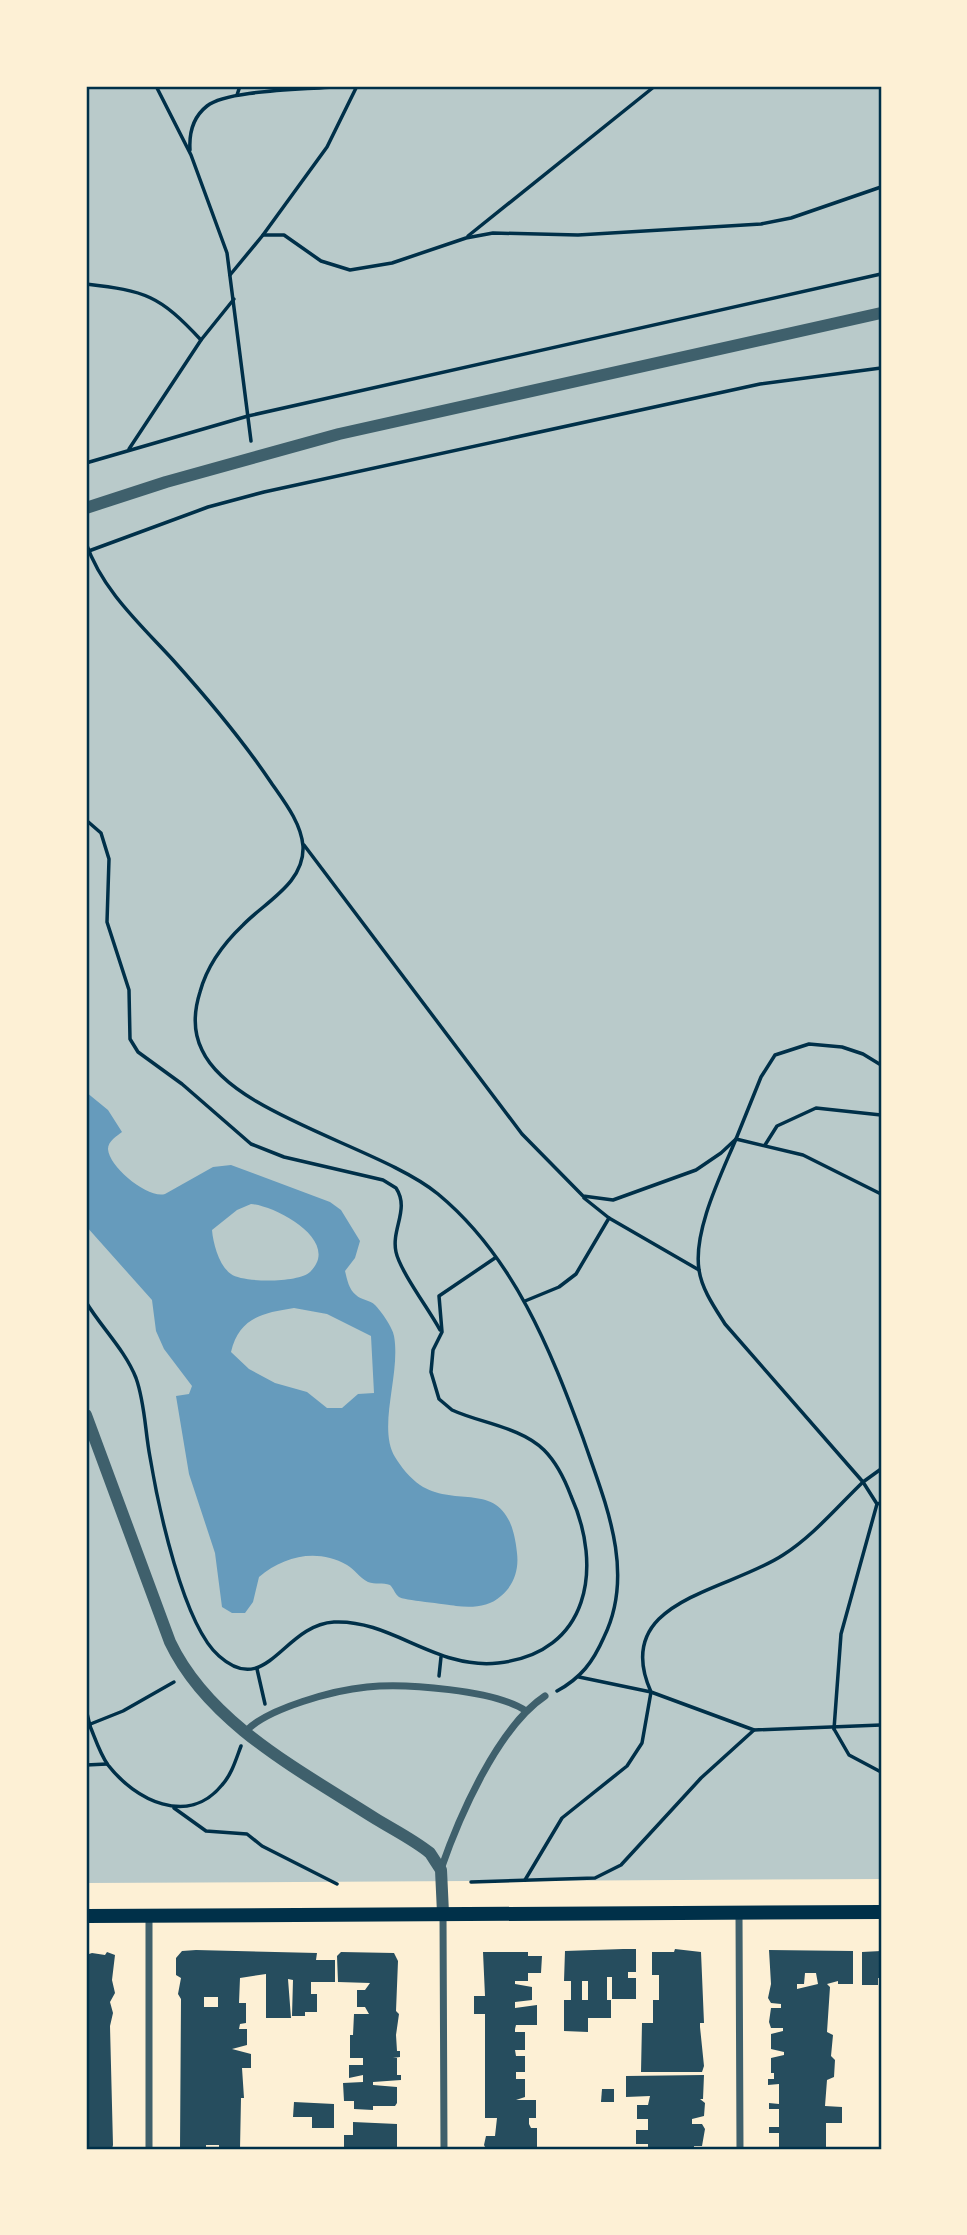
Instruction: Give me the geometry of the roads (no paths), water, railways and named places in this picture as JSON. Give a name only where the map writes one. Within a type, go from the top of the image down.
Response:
[{"type":"main road","points":[[86,1916],[881,1912]]},
{"type":"street","points":[[86,508],[339,434],[881,313]]},
{"type":"street","points":[[86,1415],[170,1642],[187,1674],[210,1700],[246,1731],[326,1787],[425,1849],[441,1870]]},
{"type":"street","points":[[246,1731],[267,1715],[335,1693],[384,1686],[496,1697],[526,1711]]},
{"type":"street","points":[[444,2149],[441,1870],[488,1769],[526,1711],[545,1696]]},
{"type":"street","points":[[739,1913],[740,2149]]},
{"type":"street","points":[[149,1916],[149,2149]]},
{"type":"water","points":[[86,1092],[108,1110],[122,1132],[108,1146],[115,1164],[131,1180],[149,1192],[165,1194],[213,1167],[231,1165],[330,1202],[341,1210],[360,1241],[355,1258],[345,1271],[349,1284],[356,1295],[373,1303],[389,1324],[394,1336],[395,1367],[388,1431],[395,1457],[420,1485],[435,1492],[493,1503],[504,1512],[512,1528],[517,1553],[515,1577],[506,1592],[486,1605],[474,1607],[408,1599],[399,1597],[390,1585],[368,1582],[350,1567],[336,1560],[313,1556],[290,1559],[259,1577],[253,1602],[245,1613],[232,1613],[222,1607],[215,1553],[189,1474],[176,1396],[189,1394],[192,1386],[164,1349],[156,1331],[152,1300],[86,1226]],"holes":[[[251,1204],[289,1218],[312,1237],[318,1249],[318,1260],[310,1272],[304,1276],[283,1280],[247,1279],[231,1274],[223,1266],[217,1254],[212,1230],[237,1210]],[[294,1308],[327,1314],[371,1336],[374,1393],[358,1394],[342,1408],[327,1408],[307,1392],[275,1383],[249,1369],[231,1352],[246,1324],[262,1315]]]}]
